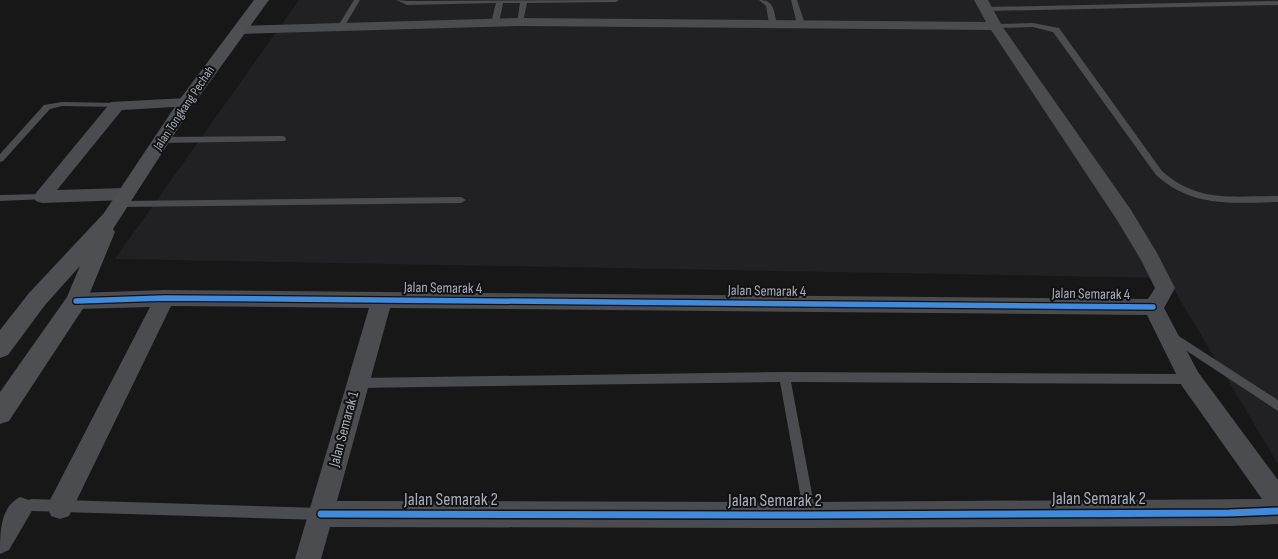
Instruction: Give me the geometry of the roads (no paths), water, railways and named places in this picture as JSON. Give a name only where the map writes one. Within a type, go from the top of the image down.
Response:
[{"type":"main road","name":"Jalan Tongkang Pechah","points":[[2,344],[37,299],[119,206],[186,103],[262,0]]},
{"type":"main road","name":"Jalan Tongkang Pechah","points":[[0,414],[76,301],[119,206]]},
{"type":"street","points":[[983,4],[995,26],[1124,215],[1150,258],[1165,288],[1161,297],[1153,307],[1190,379],[1278,501]]},
{"type":"street","points":[[239,30],[520,22],[995,26]]},
{"type":"street","points":[[42,198],[117,105],[186,103]]},
{"type":"street","points":[[42,198],[119,206]]},
{"type":"street","points":[[60,507],[165,298]]},
{"type":"street","name":"Jalan Semarak 4","points":[[76,301],[165,298],[1153,307]]},
{"type":"street","name":"Jalan Semarak 1","points":[[308,559],[357,383],[382,300]]},
{"type":"street","points":[[0,541],[20,509]]},
{"type":"street","name":"Jalan Semarak 2","points":[[321,514],[810,515],[1229,513],[1278,511]]},
{"type":"lane","points":[[342,26],[357,0]]},
{"type":"lane","points":[[399,0],[407,3],[440,1],[616,0]]},
{"type":"lane","points":[[520,22],[529,0]]},
{"type":"lane","points":[[762,0],[769,5],[773,23]]},
{"type":"lane","points":[[794,0],[801,24]]},
{"type":"lane","points":[[495,23],[500,1]]},
{"type":"lane","points":[[983,4],[1278,4]]},
{"type":"lane","points":[[995,26],[1036,26],[1056,30],[1159,173],[1180,190],[1196,196],[1213,198],[1278,199]]},
{"type":"lane","points":[[0,159],[47,107],[62,104],[117,105]]},
{"type":"lane","points":[[162,140],[282,140]]},
{"type":"lane","points":[[0,198],[42,198]]},
{"type":"lane","points":[[119,206],[461,200]]},
{"type":"lane","points":[[1166,332],[1278,406]]},
{"type":"lane","points":[[357,383],[785,377],[1190,379]]},
{"type":"lane","points":[[785,377],[810,515]]},
{"type":"lane","points":[[20,509],[31,505],[321,514]]}]
